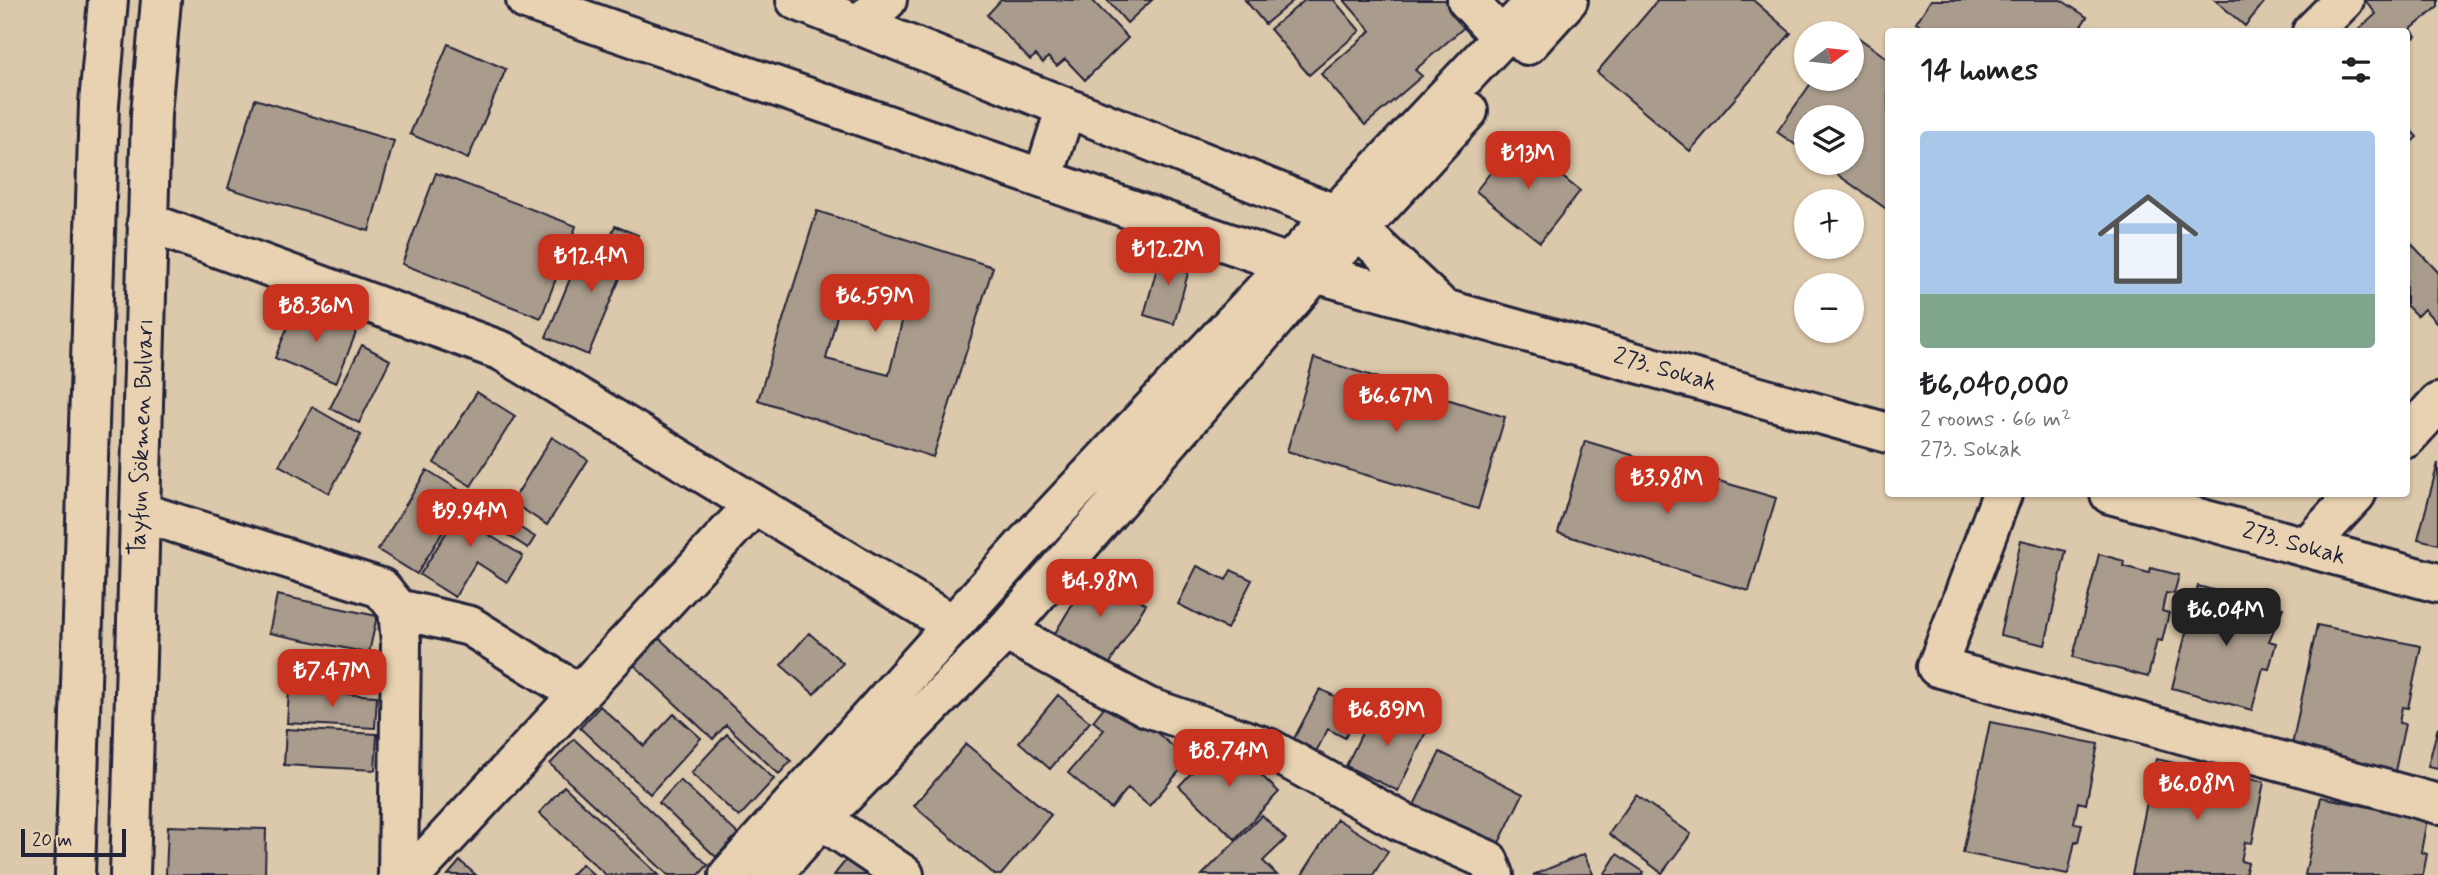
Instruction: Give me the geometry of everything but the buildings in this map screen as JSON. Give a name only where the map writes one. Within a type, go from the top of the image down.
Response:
[{"type":"street","name":"Tayfun Sökmen Bulvarı","points":[[75,875],[99,104],[108,0]]},
{"type":"street","name":"Tayfun Sökmen Bulvarı","points":[[130,875],[151,114],[162,0]]},
{"type":"street","name":"273. Sokak","points":[[526,0],[571,7],[1043,179],[1303,268],[1885,432]]},
{"type":"street","points":[[796,0],[1347,222]]},
{"type":"street","points":[[859,24],[887,0]]},
{"type":"street","points":[[1467,0],[1502,38]]},
{"type":"street","points":[[1347,222],[1537,0]]},
{"type":"street","points":[[729,875],[1028,541],[1568,0]]},
{"type":"street","points":[[2316,28],[2344,0]]},
{"type":"street","points":[[1043,179],[1066,107]]},
{"type":"street","points":[[148,222],[502,351],[953,625]]},
{"type":"street","name":"273. Sokak","points":[[1347,222],[1442,307]]},
{"type":"street","points":[[772,875],[821,819],[1005,631],[1303,268]]},
{"type":"street","points":[[2410,434],[2438,402]]},
{"type":"street","points":[[2001,497],[1937,667],[2438,804]]},
{"type":"street","name":"273. Sokak","points":[[2121,497],[2438,583]]},
{"type":"street","points":[[2307,547],[2353,497]]},
{"type":"street","points":[[412,875],[754,505]]},
{"type":"street","points":[[140,512],[381,588],[398,609],[401,643],[398,875]]},
{"type":"street","points":[[398,609],[470,626],[579,694]]},
{"type":"street","points":[[1005,631],[1147,707],[1268,748],[1400,821],[1488,860],[1494,875]]},
{"type":"street","points":[[821,819],[904,875]]}]
